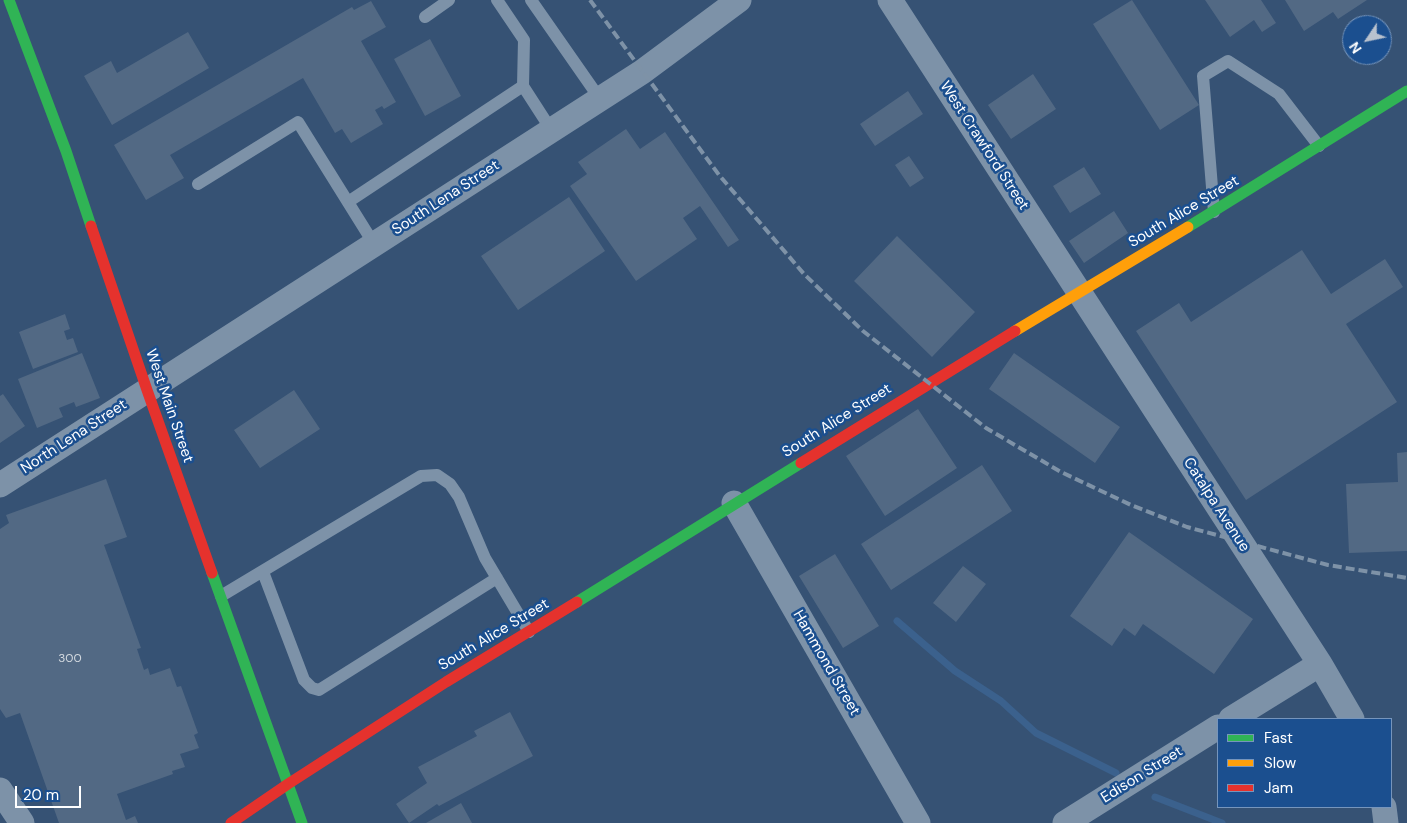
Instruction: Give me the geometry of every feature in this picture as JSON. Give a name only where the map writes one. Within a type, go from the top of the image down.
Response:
[{"type":"street","name":"West Main Street","points":[[9,0],[66,151],[147,390],[302,823]]},
{"type":"street","name":"South Lena Street","points":[[147,390],[642,72],[739,0]]},
{"type":"street","name":"West Crawford Street","points":[[890,0],[1078,292]]},
{"type":"street","name":"South Alice Street","points":[[231,823],[446,682],[1078,292],[1214,212],[1407,91]]},
{"type":"street","name":"Catalpa Avenue","points":[[1078,292],[1320,664],[1351,718]]},
{"type":"street","name":"North Lena Street","points":[[0,485],[147,390]]},
{"type":"street","name":"Hammond Street","points":[[734,503],[918,823]]},
{"type":"street","points":[[1233,718],[1320,664]]},
{"type":"street","name":"Edison Street","points":[[1065,823],[1217,728]]},
{"type":"street","points":[[0,790],[22,823]]},
{"type":"street","points":[[1384,808],[1386,823]]},
{"type":"lane","points":[[425,17],[449,0]]},
{"type":"lane","points":[[497,0],[524,40],[523,86],[552,130]]},
{"type":"lane","points":[[531,0],[600,99]]},
{"type":"lane","points":[[1214,212],[1203,76],[1228,61],[1279,94],[1319,146]]},
{"type":"lane","points":[[348,202],[523,86]]},
{"type":"lane","points":[[198,184],[298,122],[374,244]]},
{"type":"lane","points":[[221,596],[421,476],[437,474],[450,484],[459,497],[485,558],[529,632]]},
{"type":"lane","points":[[263,572],[304,680],[312,688],[319,690],[497,578]]},
{"type":"building","points":[[1132,0],[1199,105],[1160,130],[1093,24]]},
{"type":"building","points":[[1205,0],[1261,0],[1276,23],[1262,32],[1254,20],[1230,37]]},
{"type":"building","points":[[1285,0],[1367,0],[1338,19],[1333,12],[1304,31]]},
{"type":"building","points":[[371,1],[386,27],[361,41],[396,102],[384,109],[382,106],[375,110],[383,124],[351,143],[342,129],[335,133],[303,78],[170,155],[184,178],[146,200],[114,145],[352,7],[354,10]]},
{"type":"building","points":[[188,32],[209,68],[112,125],[84,76],[111,61],[117,73]]},
{"type":"building","points":[[430,39],[461,96],[425,116],[394,59]]},
{"type":"building","points":[[1033,74],[1056,109],[1011,139],[988,105]]},
{"type":"building","points":[[908,91],[923,114],[875,146],[860,124]]},
{"type":"building","points":[[626,129],[640,149],[665,132],[739,240],[728,247],[700,206],[683,218],[697,239],[636,281],[570,186],[587,174],[578,162]]},
{"type":"building","points":[[909,156],[924,178],[910,187],[895,165]]},
{"type":"building","points":[[1084,167],[1101,194],[1070,213],[1053,186]]},
{"type":"building","points":[[569,197],[605,251],[518,310],[481,256]]},
{"type":"building","points":[[1114,211],[1128,233],[1084,263],[1069,241]]},
{"type":"building","points":[[897,236],[975,312],[932,357],[854,281]]},
{"type":"building","points":[[1302,250],[1331,294],[1385,259],[1403,287],[1346,324],[1397,402],[1246,500],[1136,331],[1179,303],[1191,322]]},
{"type":"building","points":[[65,314],[70,329],[64,331],[67,340],[73,338],[78,352],[33,369],[19,332]]},
{"type":"building","points":[[82,353],[100,398],[76,407],[74,402],[59,408],[63,417],[37,428],[18,379]]},
{"type":"building","points":[[1014,353],[1120,427],[1095,463],[989,389]]},
{"type":"building","points":[[294,390],[320,429],[260,468],[234,430]]},
{"type":"building","points":[[3,394],[25,426],[0,443],[0,396]]},
{"type":"building","points":[[918,409],[957,468],[885,516],[846,456]]},
{"type":"building","points":[[1407,452],[1407,551],[1349,553],[1346,484],[1398,482],[1397,453]]},
{"type":"building","points":[[982,465],[1012,511],[891,590],[861,544]]},
{"type":"building","points":[[106,479],[127,537],[104,545],[141,648],[137,649],[144,670],[148,668],[150,675],[170,668],[177,687],[181,686],[198,733],[194,735],[199,748],[180,754],[185,767],[172,771],[173,774],[117,794],[126,820],[135,816],[138,823],[59,823],[20,713],[6,718],[0,709],[0,529],[9,523],[6,515]]},
{"type":"building","points":[[1129,532],[1253,619],[1214,674],[1143,624],[1135,636],[1124,628],[1112,646],[1070,616]]},
{"type":"building","points":[[835,554],[879,626],[843,648],[799,576]]},
{"type":"building","points":[[963,566],[986,584],[956,622],[933,603]]},
{"type":"building","points":[[510,712],[533,756],[439,806],[437,804],[409,823],[396,804],[427,783],[418,767],[477,736],[474,731]]},
{"type":"building","points":[[461,803],[472,823],[426,823]]},
{"type":"waterway","points":[[897,621],[955,671],[1001,701],[1036,733],[1116,773]]},
{"type":"waterway","points":[[1155,797],[1222,823]]},
{"type":"railway","points":[[590,0],[719,175],[804,274],[863,331],[986,428],[1061,472],[1131,505],[1187,527],[1328,565],[1407,578]]},
{"type":"traffic: fast","points":[[9,0],[66,151],[91,226]]},
{"type":"traffic: fast","points":[[1188,227],[1407,91]]},
{"type":"traffic: fast","points":[[577,602],[801,463]]},
{"type":"traffic: fast","points":[[212,573],[302,823]]},
{"type":"traffic: slow","points":[[1015,331],[1188,227]]},
{"type":"traffic: jam","points":[[91,226],[212,573]]},
{"type":"traffic: jam","points":[[801,463],[1015,331]]},
{"type":"traffic: jam","points":[[231,823],[446,682],[577,602]]}]
